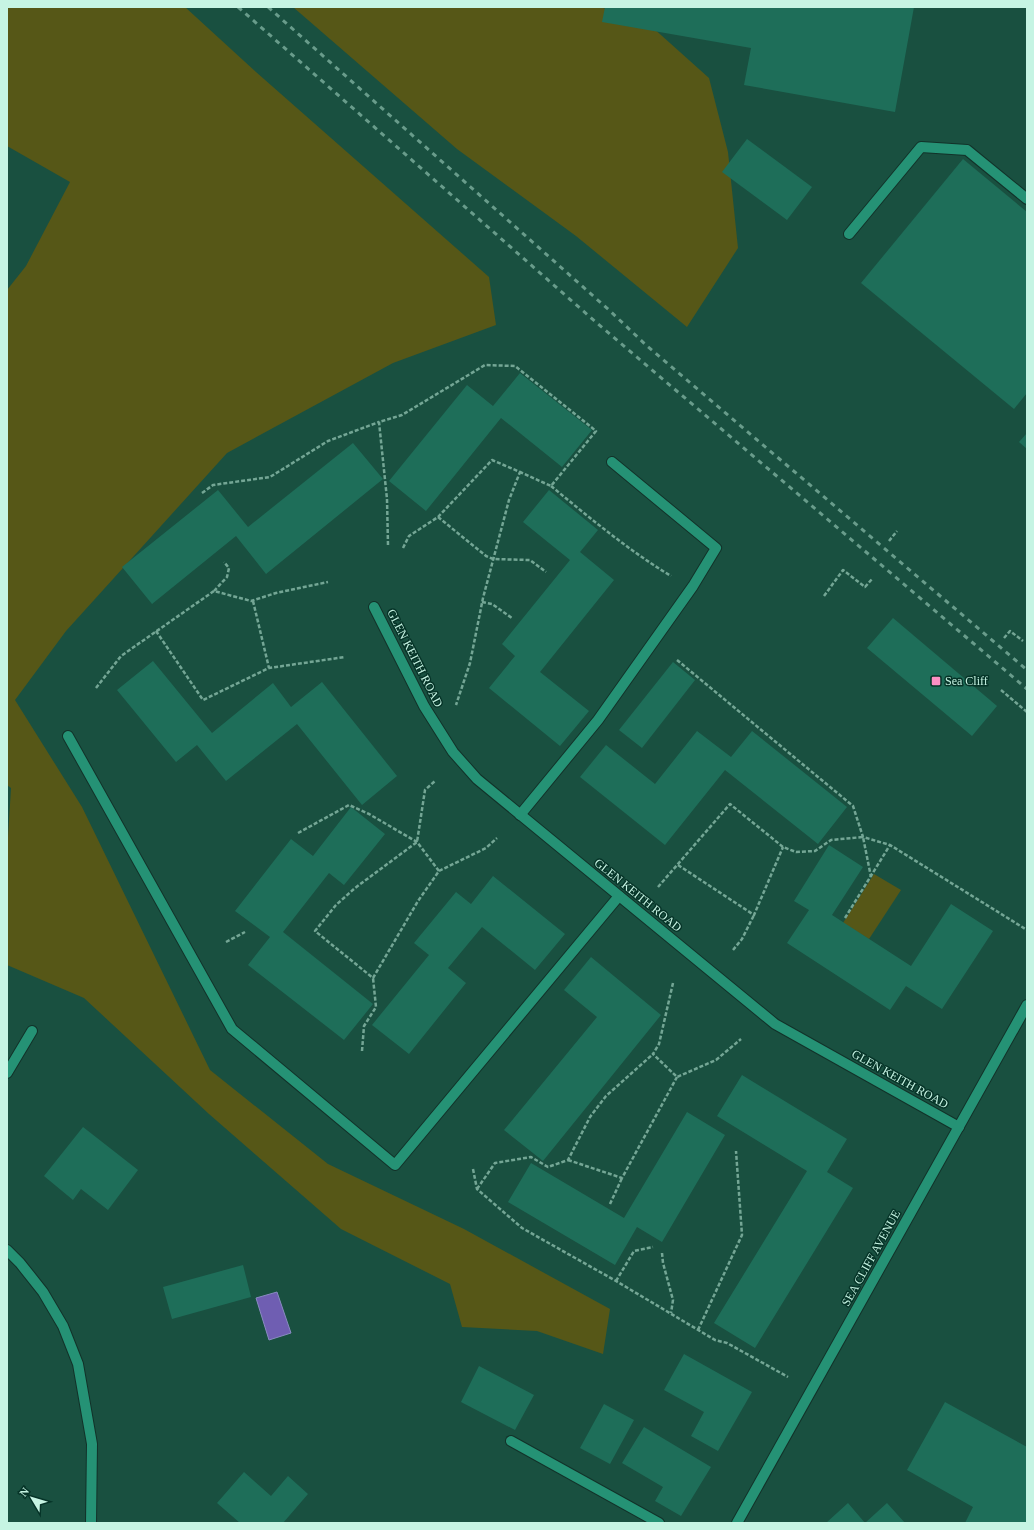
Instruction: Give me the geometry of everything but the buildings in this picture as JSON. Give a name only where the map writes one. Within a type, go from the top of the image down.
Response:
[{"type":"street","points":[[849,234],[921,147],[967,150],[1027,199]]},
{"type":"street","points":[[520,815],[598,720],[693,586],[716,548],[612,462]]},
{"type":"street","name":"GLEN KEITH ROAD","points":[[374,607],[424,706],[453,752],[477,780],[775,1024],[959,1127]]},
{"type":"street","points":[[68,736],[232,1029],[395,1165],[619,896]]},
{"type":"street","name":"SEA CLIFF AVENUE","points":[[737,1523],[1027,1005]]},
{"type":"street","points":[[7,1073],[32,1031]]},
{"type":"street","points":[[7,1250],[20,1263],[43,1292],[63,1326],[78,1364],[92,1444],[91,1523]]},
{"type":"street","points":[[511,1442],[659,1523]]},
{"type":"path","points":[[202,493],[213,485],[270,477],[328,441],[402,415],[486,365],[515,366],[596,431],[551,486]]},
{"type":"path","points":[[379,422],[388,499],[388,545]]},
{"type":"path","points":[[403,548],[409,536],[438,517],[492,460],[551,486],[611,536],[671,576]]},
{"type":"path","points":[[456,705],[470,663],[482,602],[493,558],[509,500],[520,472]]},
{"type":"path","points":[[438,517],[486,556],[493,558],[530,560],[546,572]]},
{"type":"path","points":[[889,541],[897,531]]},
{"type":"path","points":[[96,688],[121,656],[214,591],[227,577],[229,568],[224,562]]},
{"type":"path","points":[[824,596],[843,570],[866,587],[872,579]]},
{"type":"path","points":[[214,591],[253,601],[328,582]]},
{"type":"path","points":[[253,601],[269,668]]},
{"type":"path","points":[[482,602],[492,604],[512,618]]},
{"type":"path","points":[[1004,638],[1010,631],[1023,641]]},
{"type":"path","points":[[156,632],[203,700],[269,668],[345,657]]},
{"type":"path","points":[[677,660],[853,806],[863,837],[871,877]]},
{"type":"path","points":[[1000,690],[1027,712]]},
{"type":"path","points":[[373,978],[315,931],[336,905],[355,888],[417,842],[425,790],[435,781]]},
{"type":"path","points":[[658,887],[730,804],[783,847],[796,852],[815,851],[832,840],[863,837],[890,846],[1027,930]]},
{"type":"path","points":[[298,833],[349,805],[369,814],[417,842],[438,871]]},
{"type":"path","points":[[362,1051],[364,1026],[376,1007],[373,978],[418,901],[438,871],[486,848],[497,838]]},
{"type":"path","points":[[845,918],[890,846]]},
{"type":"path","points":[[733,950],[742,939],[754,915],[783,847]]},
{"type":"path","points":[[678,865],[754,915]]},
{"type":"path","points":[[226,942],[245,932]]},
{"type":"path","points":[[568,1160],[590,1117],[606,1096],[653,1054],[659,1044],[673,983]]},
{"type":"path","points":[[610,1204],[622,1178],[677,1077],[716,1060],[741,1039]]},
{"type":"path","points":[[653,1054],[677,1077]]},
{"type":"path","points":[[698,1330],[742,1235],[736,1151]]},
{"type":"path","points":[[477,1189],[494,1163],[531,1157],[548,1167],[568,1160],[622,1178]]},
{"type":"path","points":[[473,1169],[477,1189],[522,1228],[616,1281],[715,1340],[727,1343],[788,1377]]},
{"type":"path","points":[[616,1281],[634,1251],[653,1247]]},
{"type":"path","points":[[662,1253],[663,1263],[673,1300],[671,1313]]},
{"type":"shaded area","points":[[7,7],[185,7],[256,72],[489,277],[496,325],[393,363],[227,453],[66,631],[15,700],[82,807],[210,1070],[328,1164],[464,1229],[610,1309],[603,1354],[537,1331],[462,1327],[450,1284],[341,1229],[209,1114],[84,998],[7,965],[7,839],[11,788],[7,785],[7,290],[26,266],[70,182],[7,146]]},
{"type":"shaded area","points":[[293,7],[599,7],[642,18],[709,78],[728,152],[738,248],[687,327],[576,236],[457,149]]},
{"type":"shaded area","points":[[874,874],[901,890],[869,939],[843,923]]},
{"type":"shaded area","points":[[277,1292],[291,1333],[269,1340],[256,1298]]},
{"type":"railway","points":[[238,7],[598,324],[1027,689]]},
{"type":"railway","points":[[268,7],[609,310],[647,346],[1027,670]]},
{"type":"place","name":"Sea Cliff","points":[[936,681]]}]
